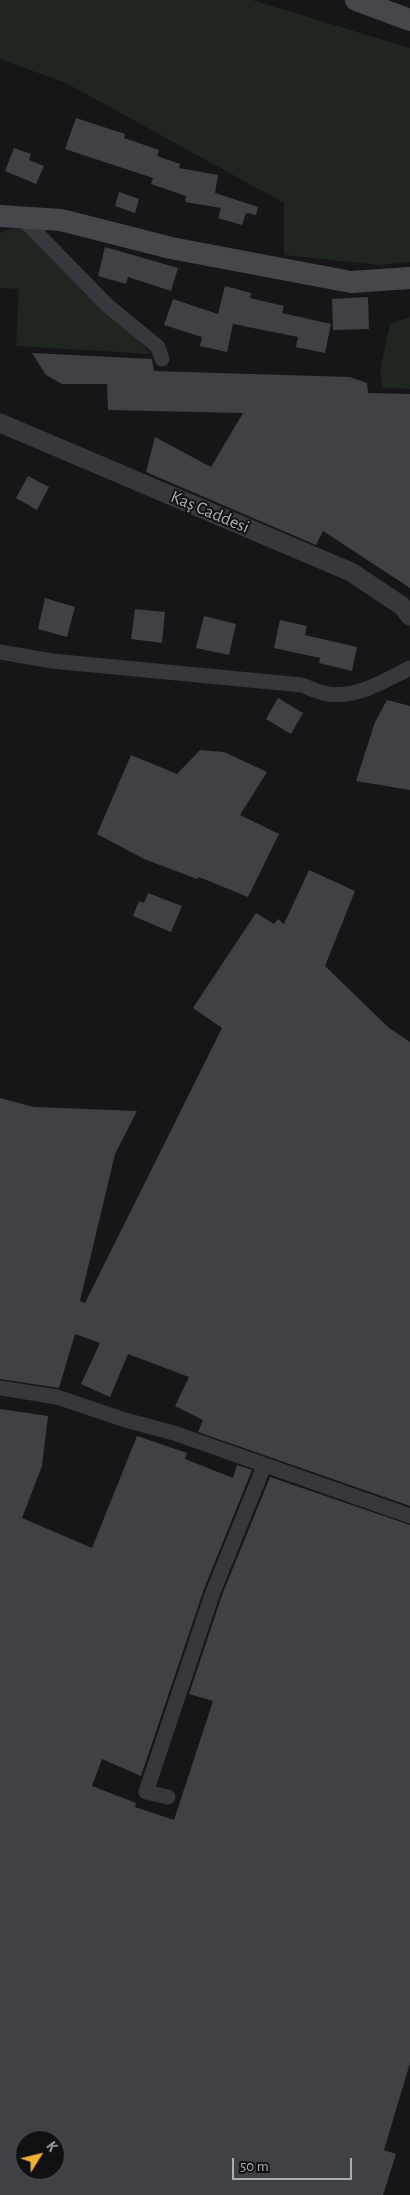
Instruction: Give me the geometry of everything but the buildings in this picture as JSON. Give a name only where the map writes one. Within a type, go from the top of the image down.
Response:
[{"type":"main road","points":[[356,0],[410,20]]},
{"type":"main road","points":[[10,216],[61,220],[171,248],[351,282],[410,278]]},
{"type":"street","points":[[10,216],[107,305],[158,347],[162,359]]},
{"type":"street","name":"Kaş Caddesi","points":[[0,423],[351,572],[402,606],[410,616]]},
{"type":"street","points":[[0,652],[52,661],[302,685],[326,694],[348,695],[375,686],[410,668]]},
{"type":"street","points":[[0,1388],[56,1397],[125,1420],[174,1433],[410,1516]]},
{"type":"street","points":[[168,1797],[146,1792],[213,1592],[264,1466]]},
{"type":"shaded area","points":[[0,0],[252,0],[410,48],[410,262],[379,265],[284,255],[284,203],[66,83],[0,59]]},
{"type":"shaded area","points":[[10,229],[28,229],[151,354],[16,346],[19,289],[0,288],[0,233]]},
{"type":"shaded area","points":[[410,317],[410,389],[382,388],[380,371],[390,324]]}]
